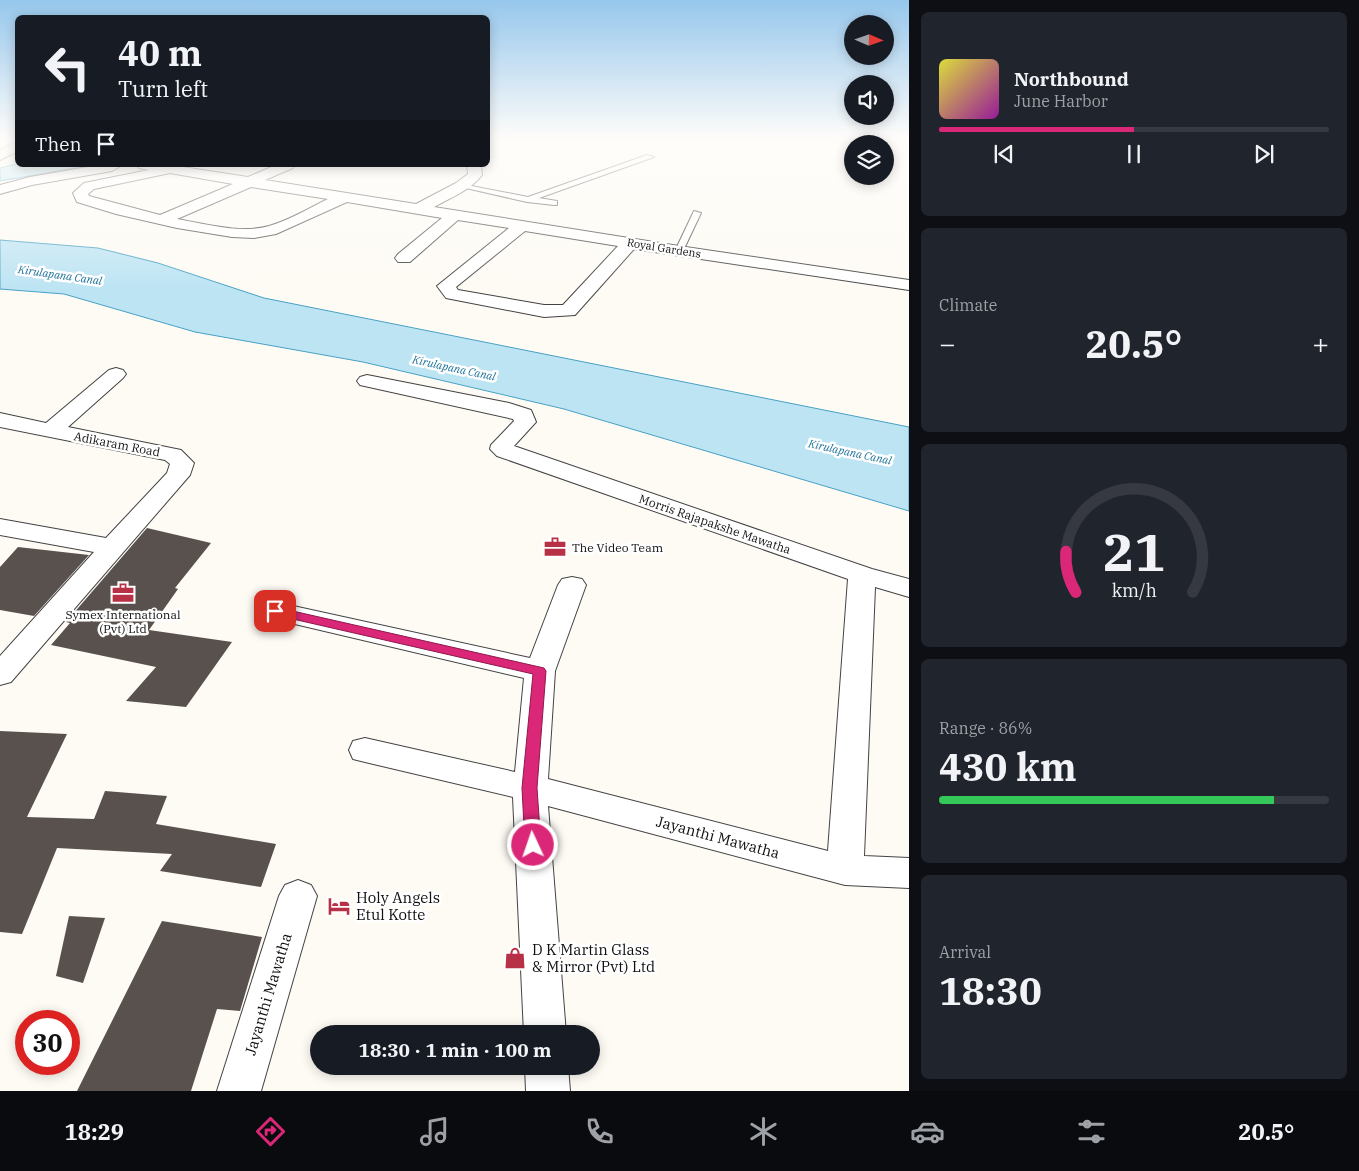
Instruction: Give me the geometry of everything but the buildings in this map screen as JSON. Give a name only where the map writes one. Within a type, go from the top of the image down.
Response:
[{"type":"street","points":[[84,190],[80,193],[82,199],[98,205],[162,220],[253,234],[269,232],[343,198]]},
{"type":"street","points":[[162,220],[227,190]]},
{"type":"street","name":"Royal Gardens","points":[[301,190],[679,251],[909,285]]},
{"type":"street","points":[[419,209],[454,190]]},
{"type":"street","points":[[404,258],[455,215]]},
{"type":"street","points":[[523,226],[446,286],[448,290],[452,294],[544,311],[568,310],[630,243]]},
{"type":"street","points":[[50,430],[116,374]]},
{"type":"street","name":"Morris Rajapakshe Mawatha","points":[[367,381],[509,410],[523,415],[525,422],[503,445],[502,449],[862,575],[909,588]]},
{"type":"street","name":"Adikaram Road","points":[[0,420],[173,455],[182,463],[178,475],[112,546],[0,675]]},
{"type":"street","points":[[0,528],[112,546]]},
{"type":"street","points":[[845,870],[862,575]]},
{"type":"street","points":[[543,1025],[530,788],[540,671],[572,585]]},
{"type":"street","points":[[275,611],[540,671]]},
{"type":"street","name":"Jayanthi Mawatha","points":[[365,750],[530,788],[845,870],[909,873]]},
{"type":"street","name":"Jayanthi Mawatha","points":[[239,1091],[298,896]]},
{"type":"street","points":[[547,1075],[548,1091]]},
{"type":"lane","points":[[479,190],[527,200],[554,203]]},
{"type":"lane","points":[[527,200],[556,190]]},
{"type":"lane","points":[[679,251],[697,213]]},
{"type":"water","name":"Kirulapana Canal","points":[[0,240],[98,248],[158,263],[264,298],[909,427],[909,511],[564,409],[363,362],[195,332],[64,294],[0,289]]},
{"type":"place","name":"The Video Team","points":[[555,547]]},
{"type":"place","name":"Symex International (Pvt) Ltd","points":[[123,593]]},
{"type":"place","name":"Holy Angels Etul Kotte","points":[[339,906]]},
{"type":"place","name":"D K Martin Glass & Mirror (Pvt) Ltd","points":[[515,958]]},
{"type":"route","points":[[275,611],[540,671],[530,788],[533,845]]}]
